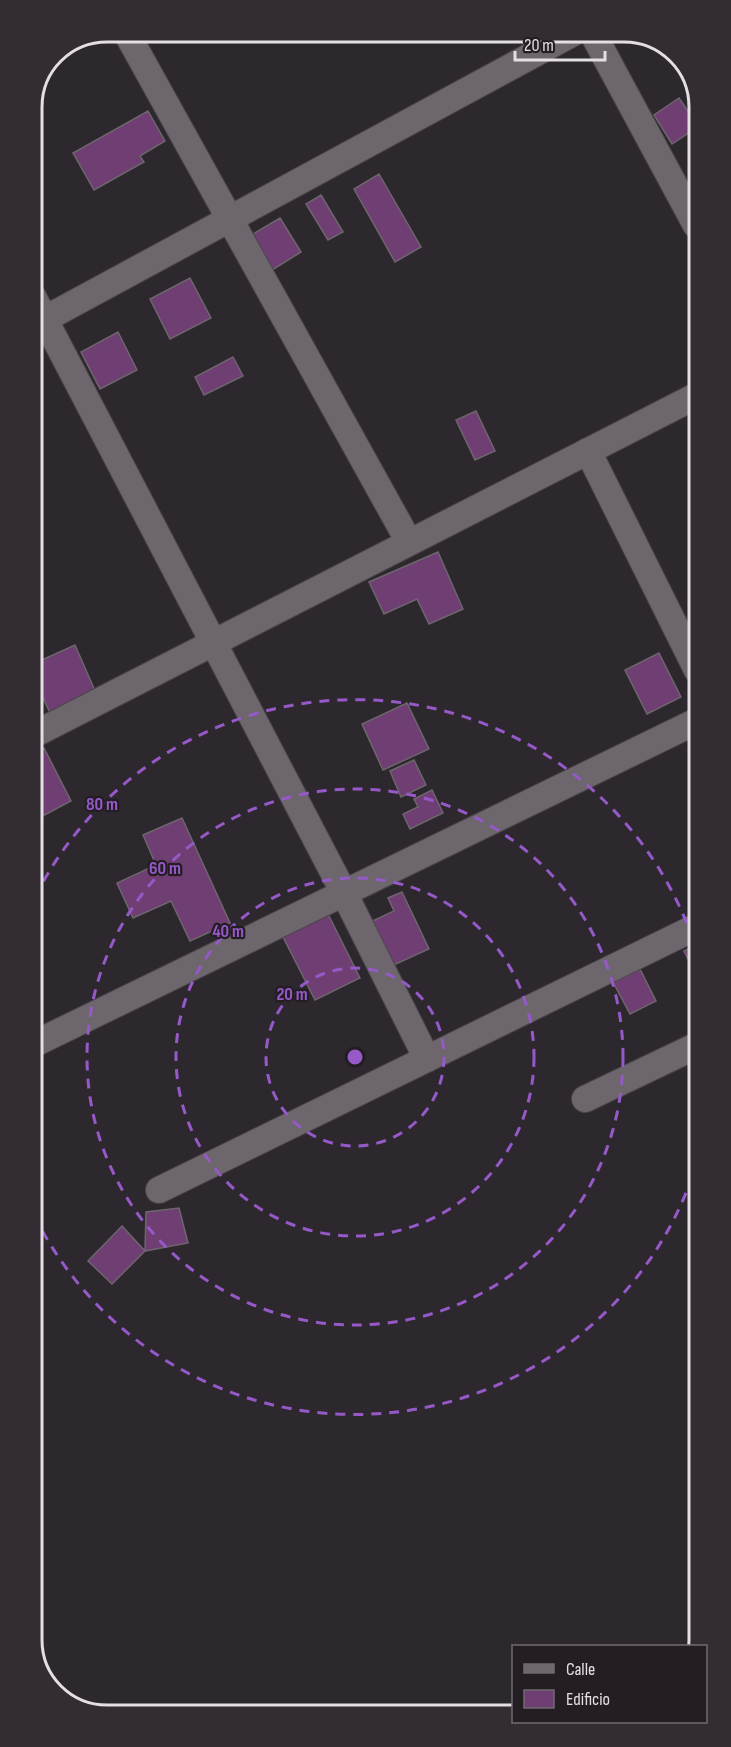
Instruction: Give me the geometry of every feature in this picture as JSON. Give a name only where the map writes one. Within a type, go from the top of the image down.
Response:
[{"type":"street","points":[[132,42],[409,542]]},
{"type":"street","points":[[42,320],[556,42]]},
{"type":"street","points":[[597,42],[689,212]]},
{"type":"street","points":[[42,329],[213,643],[344,893],[427,1059]]},
{"type":"street","points":[[42,728],[689,400]]},
{"type":"street","points":[[588,451],[689,653]]},
{"type":"street","points":[[42,1040],[689,726]]},
{"type":"street","points":[[159,1190],[689,930]]},
{"type":"street","points":[[585,1099],[689,1049]]},
{"type":"building","points":[[679,98],[689,113],[689,133],[672,144],[654,115]]},
{"type":"building","points":[[148,111],[165,141],[140,156],[144,162],[94,190],[73,153]]},
{"type":"building","points":[[379,174],[421,247],[395,262],[354,189]]},
{"type":"building","points":[[321,195],[343,232],[328,240],[306,204]]},
{"type":"building","points":[[280,218],[301,252],[269,272],[248,237]]},
{"type":"building","points":[[190,278],[211,318],[170,339],[150,299]]},
{"type":"building","points":[[118,332],[137,370],[100,389],[81,352]]},
{"type":"building","points":[[233,357],[243,376],[204,395],[195,377]]},
{"type":"building","points":[[476,411],[495,451],[475,460],[456,420]]},
{"type":"building","points":[[438,552],[463,609],[429,624],[417,599],[384,614],[369,582]]},
{"type":"building","points":[[75,645],[96,693],[50,713],[42,696],[42,660]]},
{"type":"building","points":[[659,653],[681,697],[647,714],[625,670]]},
{"type":"building","points":[[407,703],[429,749],[383,770],[362,724]]},
{"type":"building","points":[[44,748],[71,801],[42,816],[42,749]]},
{"type":"building","points":[[414,760],[426,785],[401,797],[390,771]]},
{"type":"building","points":[[432,790],[443,813],[410,829],[403,814],[418,807],[414,799]]},
{"type":"building","points":[[182,818],[230,923],[190,941],[171,901],[133,918],[117,883],[156,865],[143,835]]},
{"type":"building","points":[[402,892],[429,949],[387,968],[366,924],[394,911],[388,898]]},
{"type":"building","points":[[325,908],[360,978],[315,1000],[280,931]]},
{"type":"building","points":[[689,948],[689,961],[684,951]]},
{"type":"building","points":[[640,969],[656,1001],[630,1014],[613,982]]},
{"type":"building","points":[[179,1208],[188,1243],[145,1251],[146,1212]]},
{"type":"building","points":[[122,1226],[145,1251],[112,1284],[88,1261]]}]
